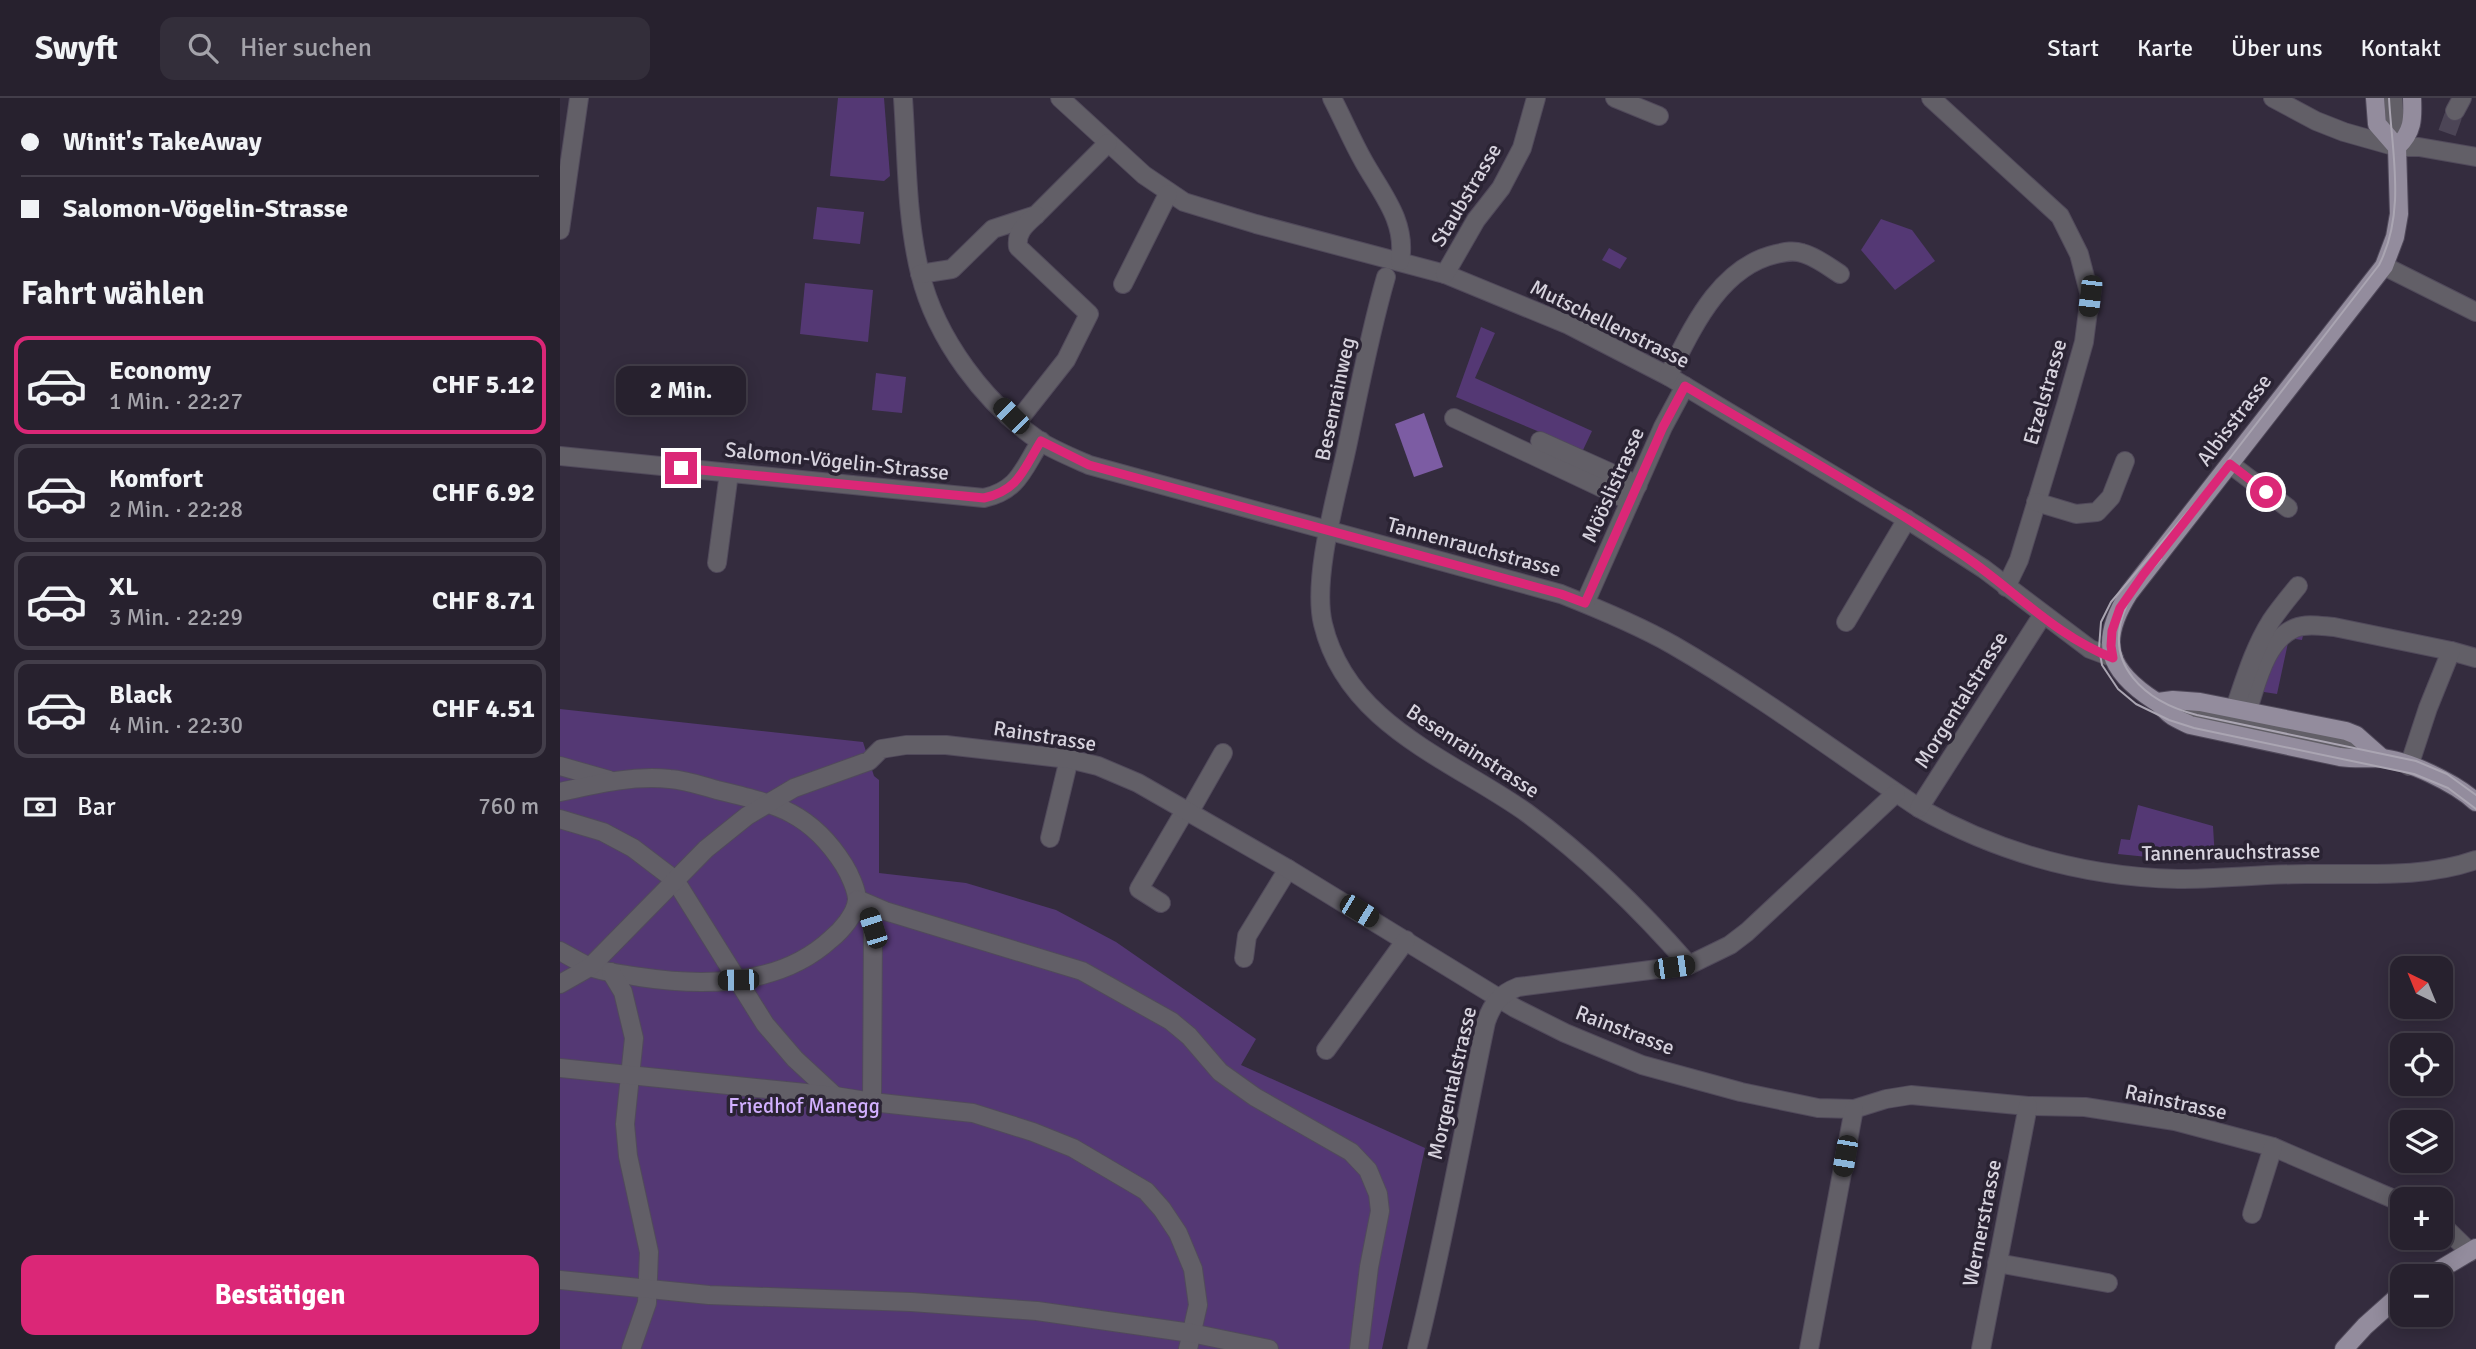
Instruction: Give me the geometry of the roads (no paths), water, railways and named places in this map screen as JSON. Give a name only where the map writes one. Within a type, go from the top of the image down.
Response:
[{"type":"main road","points":[[2375,98],[2377,124],[2397,147],[2409,136],[2413,122],[2412,98]]},
{"type":"main road","name":"Albisstrasse","points":[[2113,658],[2112,631],[2120,608],[2384,266],[2395,237],[2399,214],[2397,147]]},
{"type":"main road","points":[[2113,658],[2129,681],[2158,702],[2170,715],[2190,725],[2340,757],[2358,760],[2382,758],[2443,779],[2476,802]]},
{"type":"main road","points":[[2158,702],[2183,700],[2242,706],[2346,731],[2356,735],[2382,758]]},
{"type":"main road","points":[[2449,1264],[2473,1250]]},
{"type":"main road","points":[[2344,1349],[2390,1304]]},
{"type":"street","points":[[560,230],[579,98]]},
{"type":"street","name":"Tannenrauchstrasse","points":[[903,98],[914,235],[920,274],[936,319],[961,364],[1017,422],[1041,441],[1089,465],[1561,594],[1585,603],[1672,645],[1919,807],[1971,835],[2059,865],[2136,876],[2198,878],[2402,873],[2449,868],[2476,859]]},
{"type":"street","name":"Mutschellenstrasse","points":[[1060,98],[1168,194],[1184,202],[1445,274],[1570,325],[1668,376],[1907,519],[1984,569],[2042,616],[2090,649],[2113,658]]},
{"type":"street","points":[[1332,98],[1397,220],[1403,244],[1400,261]]},
{"type":"street","name":"Staubstrasse","points":[[1445,274],[1522,148],[1536,98]]},
{"type":"street","points":[[1615,98],[1659,116]]},
{"type":"street","name":"Etzelstrasse","points":[[1931,98],[2060,216],[2079,254],[2090,296],[2084,342],[2019,560],[2006,587]]},
{"type":"street","points":[[2273,98],[2316,121],[2397,147],[2476,157]]},
{"type":"street","points":[[2393,98],[2397,147]]},
{"type":"street","points":[[2444,151],[2447,133]]},
{"type":"street","points":[[1017,422],[1066,360],[1089,314],[1018,247],[1017,238],[1022,228],[1108,143]]},
{"type":"street","points":[[1123,284],[1168,194]]},
{"type":"street","points":[[920,274],[953,270],[993,229],[1035,215]]},
{"type":"street","points":[[1668,376],[1706,307],[1726,282],[1761,257],[1788,251],[1804,253],[1840,274]]},
{"type":"street","points":[[2384,266],[2476,312]]},
{"type":"street","name":"Besenrainweg","points":[[1328,531],[1386,277]]},
{"type":"street","name":"Mööslistrasse","points":[[1585,603],[1685,386]]},
{"type":"street","points":[[1454,418],[1634,493]]},
{"type":"street","name":"Salomon-Vögelin-Strasse","points":[[560,456],[984,498],[1000,494],[1014,485],[1041,441]]},
{"type":"street","points":[[1540,441],[1634,493]]},
{"type":"street","points":[[2036,502],[2076,514],[2097,512],[2111,497],[2125,461]]},
{"type":"street","points":[[2230,464],[2288,508]]},
{"type":"street","points":[[717,564],[729,473]]},
{"type":"street","points":[[1846,622],[1907,519]]},
{"type":"street","name":"Besenrainstrasse","points":[[1328,531],[1320,596],[1322,623],[1331,650],[1356,693],[1401,732],[1525,812],[1558,837],[1623,894],[1689,965]]},
{"type":"street","points":[[2242,706],[2248,667],[2261,639],[2271,621],[2298,586]]},
{"type":"street","name":"Morgentalstrasse","points":[[1919,807],[2042,616]]},
{"type":"street","points":[[2242,706],[2270,653],[2284,636],[2295,628],[2313,634],[2451,651],[2476,658]]},
{"type":"street","points":[[2409,766],[2451,651]]},
{"type":"street","name":"Rainstrasse","points":[[768,802],[794,788],[869,761],[881,748],[906,745],[946,745],[1069,759],[1098,766],[1188,810],[1499,997],[1565,1032],[1642,1065],[1741,1092],[1818,1108],[1854,1109],[1910,1095],[2028,1106],[2085,1107],[2175,1121],[2273,1147],[2390,1197]]},
{"type":"street","points":[[1161,903],[1139,889],[1223,753]]},
{"type":"street","points":[[1050,838],[1069,759]]},
{"type":"street","points":[[560,766],[613,781]]},
{"type":"street","points":[[560,792],[613,781],[671,779],[768,802],[813,825],[832,846],[848,872],[857,899],[869,914],[873,928],[872,1102]]},
{"type":"street","name":"Morgentalstrasse","points":[[1417,1349],[1436,1272],[1486,1022],[1490,1009],[1499,997],[1518,987],[1689,965],[1730,945],[1896,793]]},
{"type":"street","points":[[560,984],[590,967],[706,849],[768,802]]},
{"type":"street","points":[[560,819],[603,832],[633,848],[675,880],[765,1024],[796,1059],[835,1096]]},
{"type":"street","points":[[1244,958],[1247,936],[1288,869]]},
{"type":"street","points":[[560,951],[590,967],[611,972],[674,982],[738,980],[776,971],[810,957],[836,935],[853,913],[857,899]]},
{"type":"street","points":[[857,899],[885,911],[1082,971],[1106,983],[1171,1021],[1189,1036],[1220,1072],[1255,1097],[1351,1152],[1368,1170],[1378,1194],[1380,1212],[1369,1267],[1359,1349]]},
{"type":"street","points":[[1326,1050],[1406,940]]},
{"type":"street","points":[[611,972],[623,992],[634,1038],[625,1124],[628,1156],[649,1252],[649,1289],[642,1322],[631,1349]]},
{"type":"street","points":[[560,1068],[973,1113],[1073,1148],[1146,1191],[1178,1233],[1193,1269],[1198,1305],[1190,1341]]},
{"type":"street","name":"Wernerstrasse","points":[[1981,1349],[2028,1106]]},
{"type":"street","points":[[1809,1349],[1854,1109]]},
{"type":"street","points":[[2252,1214],[2273,1147]]},
{"type":"street","points":[[2453,1234],[2473,1250]]},
{"type":"street","points":[[1997,1263],[2108,1283]]},
{"type":"street","points":[[560,1280],[709,1295],[911,1302],[1037,1311],[1190,1341],[1269,1349]]},
{"type":"tunnel","points":[[2447,133],[2455,111]]},
{"type":"tram line","points":[[2389,98],[2395,204],[2387,245],[2379,265],[2196,502],[2111,602],[2101,622],[2099,648],[2102,665],[2118,689],[2136,704],[2169,720],[2194,728],[2414,774],[2448,788],[2476,809]]},
{"type":"tram line","points":[[2161,559],[2133,594],[2120,628],[2119,647],[2124,663],[2133,678],[2146,690],[2161,701],[2197,715],[2416,761],[2447,774],[2476,795]]},
{"type":"park label","name":"Friedhof Manegg","points":[[804,1106]]}]
